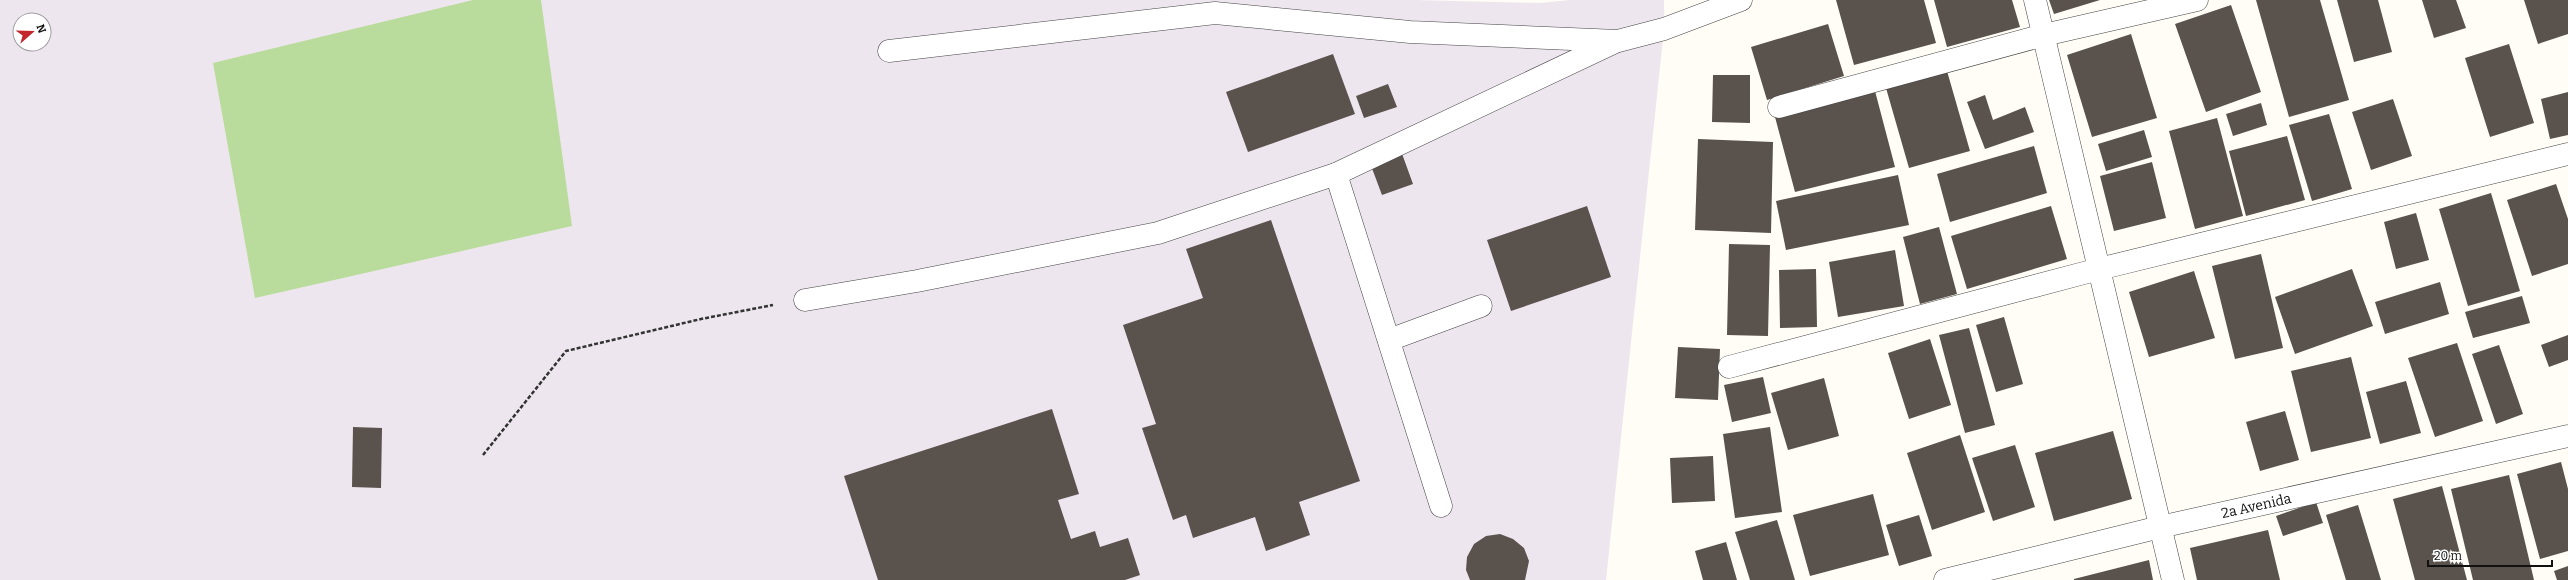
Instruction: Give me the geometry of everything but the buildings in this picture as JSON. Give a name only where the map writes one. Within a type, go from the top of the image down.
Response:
[{"type":"street","points":[[805,300],[917,281],[1158,233],[1336,174],[1618,41],[1664,29],[1741,0]]},
{"type":"street","points":[[2035,0],[2173,580]]},
{"type":"street","points":[[1780,107],[2044,35],[2197,0]]},
{"type":"street","points":[[889,51],[1214,13],[1410,32],[1618,41]]},
{"type":"street","points":[[1729,367],[2099,269],[2568,154]]},
{"type":"street","points":[[1336,174],[1441,506]]},
{"type":"street","points":[[1389,340],[1482,306]]},
{"type":"street","name":"2a Avenida","points":[[1945,580],[2160,527],[2568,436]]},
{"type":"path","points":[[483,455],[566,351],[701,319],[805,300]]},
{"type":"shaded area","points":[[0,0],[1415,0],[1540,3],[1570,0],[1664,0],[1664,29],[1606,580],[0,580]]},
{"type":"green space","points":[[473,0],[541,0],[572,226],[255,298],[213,63]]}]
